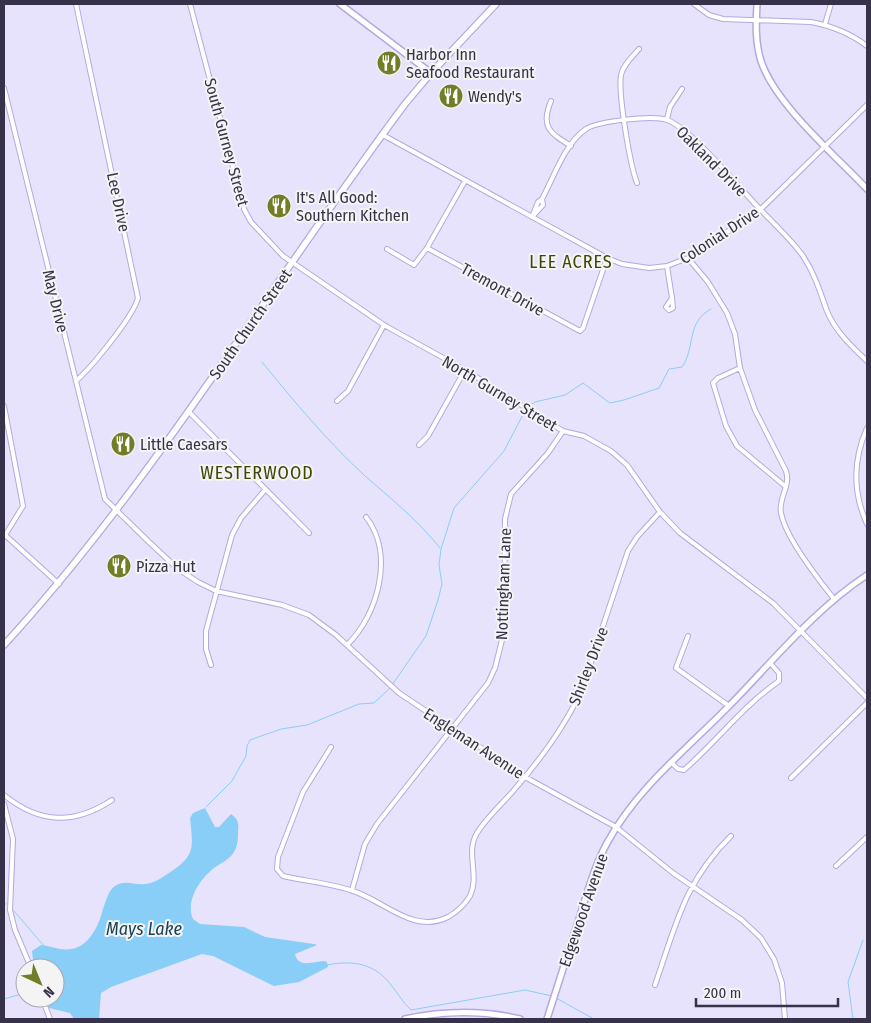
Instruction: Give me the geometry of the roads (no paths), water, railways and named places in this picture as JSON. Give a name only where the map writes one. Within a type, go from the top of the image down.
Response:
[{"type":"main road","name":"South Church Street","points":[[4,646],[58,584],[117,510],[383,135],[430,73],[496,4]]},
{"type":"street","name":"Lee Drive","points":[[76,4],[138,298],[134,307],[108,343],[86,372],[76,381]]},
{"type":"street","name":"South Gurney Street","points":[[190,4],[244,209],[251,222],[292,264]]},
{"type":"street","points":[[340,4],[430,73]]},
{"type":"street","points":[[694,4],[700,10],[717,18],[825,24],[849,34],[867,46]]},
{"type":"street","points":[[757,4],[757,47],[769,81],[785,102],[867,189]]},
{"type":"street","points":[[825,24],[831,4]]},
{"type":"street","points":[[637,183],[633,174],[624,121],[621,75],[626,64],[639,49]]},
{"type":"street","name":"May Drive","points":[[4,88],[101,485],[106,499],[117,510]]},
{"type":"street","points":[[667,119],[670,107],[682,89]]},
{"type":"street","points":[[551,101],[546,111],[548,128],[571,146]]},
{"type":"street","name":"Colonial Drive","points":[[383,135],[606,258],[636,267],[667,266],[688,258],[760,210],[867,105]]},
{"type":"street","name":"Oakland Drive","points":[[532,218],[535,208],[579,135],[596,124],[645,117],[667,119],[686,132],[802,254],[816,278],[827,312],[837,330],[867,361]]},
{"type":"street","points":[[387,249],[414,265],[427,248],[465,181]]},
{"type":"street","name":"Tremont Drive","points":[[427,248],[580,330],[606,258]]},
{"type":"street","points":[[688,258],[708,282],[727,313],[735,334],[740,368],[755,410],[786,471],[789,480],[781,505],[785,524],[815,575],[834,599]]},
{"type":"street","name":"North Gurney Street","points":[[292,264],[384,325],[464,370],[563,431],[584,436],[620,458],[633,473],[660,512],[680,533],[773,603],[802,630],[867,698]]},
{"type":"street","points":[[667,266],[672,298]]},
{"type":"street","points":[[337,401],[348,390],[384,325]]},
{"type":"street","points":[[740,368],[718,378],[712,383],[726,426],[737,446],[786,488]]},
{"type":"street","points":[[419,445],[428,436],[464,370]]},
{"type":"street","points":[[4,406],[23,506],[5,536],[58,584]]},
{"type":"street","points":[[188,412],[309,534]]},
{"type":"street","points":[[867,428],[859,447],[855,470],[858,498],[867,524]]},
{"type":"street","name":"Nottingham Lane","points":[[352,890],[365,844],[377,824],[453,730],[488,683],[500,650],[504,617],[506,519],[511,494],[548,452],[563,431]]},
{"type":"street","points":[[211,665],[206,649],[206,631],[232,535],[241,518],[265,490]]},
{"type":"street","name":"Engleman Avenue","points":[[117,510],[178,569],[198,582],[216,590],[296,609],[322,623],[347,644],[391,687],[525,777],[616,827],[691,886],[742,920],[768,948],[782,983],[785,1019]]},
{"type":"street","name":"Shirley Drive","points":[[331,747],[302,792],[278,857],[277,869],[283,876],[352,890],[412,920],[428,922],[453,914],[465,903],[472,887],[474,872],[471,850],[477,832],[525,777],[577,700],[628,552],[637,537],[660,512]]},
{"type":"street","points":[[347,644],[364,625],[381,575],[375,530],[366,517]]},
{"type":"street","name":"Edgewood Avenue","points":[[547,1019],[594,872],[616,827],[632,803],[802,630],[834,599],[867,575]]},
{"type":"street","points":[[688,636],[676,668],[729,706]]},
{"type":"street","points":[[671,762],[678,769],[684,770],[730,726],[750,703],[780,681],[779,673],[770,663]]},
{"type":"street","points":[[790,778],[867,703]]},
{"type":"street","points":[[4,795],[24,810],[51,818],[76,816],[94,811],[112,800]]},
{"type":"street","points":[[4,804],[13,839],[10,910],[15,930],[27,958]]},
{"type":"street","points":[[655,984],[691,886],[710,857],[731,836]]},
{"type":"street","points":[[836,866],[867,837]]},
{"type":"street","points":[[405,1019],[434,1014],[471,1012],[520,1019]]},
{"type":"water","name":"Mays Lake","points":[[205,808],[215,827],[219,827],[231,814],[238,821],[238,841],[231,856],[214,868],[199,884],[192,898],[191,912],[193,919],[200,924],[244,927],[265,937],[317,945],[295,954],[302,963],[324,961],[327,962],[328,967],[299,982],[274,986],[213,956],[202,954],[111,987],[101,993],[99,1019],[74,1019],[70,1013],[49,1008],[65,1008],[65,958],[33,958],[32,951],[41,945],[67,949],[83,944],[96,928],[108,896],[115,886],[122,883],[152,883],[178,867],[191,850],[190,818],[193,813]]},
{"type":"waterway","points":[[392,685],[426,636],[442,584],[439,565],[441,549],[454,508],[504,451],[527,407],[535,402],[565,395],[583,383],[610,403],[659,388],[669,369],[682,367],[684,364],[698,320],[711,309]]},
{"type":"waterway","points":[[262,362],[337,448],[413,519],[440,548]]},
{"type":"waterway","points":[[206,807],[232,781],[246,756],[250,740],[281,729],[307,725],[359,704],[374,703],[390,688]]},
{"type":"waterway","points":[[14,911],[44,946]]},
{"type":"waterway","points":[[853,1019],[848,982],[863,940]]},
{"type":"waterway","points":[[327,965],[354,963],[378,972],[394,988],[411,1010],[525,990],[552,996]]},
{"type":"waterway","points":[[4,999],[15,996]]},
{"type":"waterway","points":[[556,998],[594,1019]]},
{"type":"place","name":"Harbor Inn Seafood Restaurant","points":[[389,63]]},
{"type":"place","name":"Wendy's","points":[[451,96]]},
{"type":"place","name":"It's All Good: Southern Kitchen","points":[[279,206]]},
{"type":"place","name":"Little Caesars","points":[[123,444]]},
{"type":"place","name":"Pizza Hut","points":[[119,566]]},
{"type":"district","name":"LEE ACRES","points":[[571,262]]},
{"type":"district","name":"WESTERWOOD","points":[[257,473]]}]
